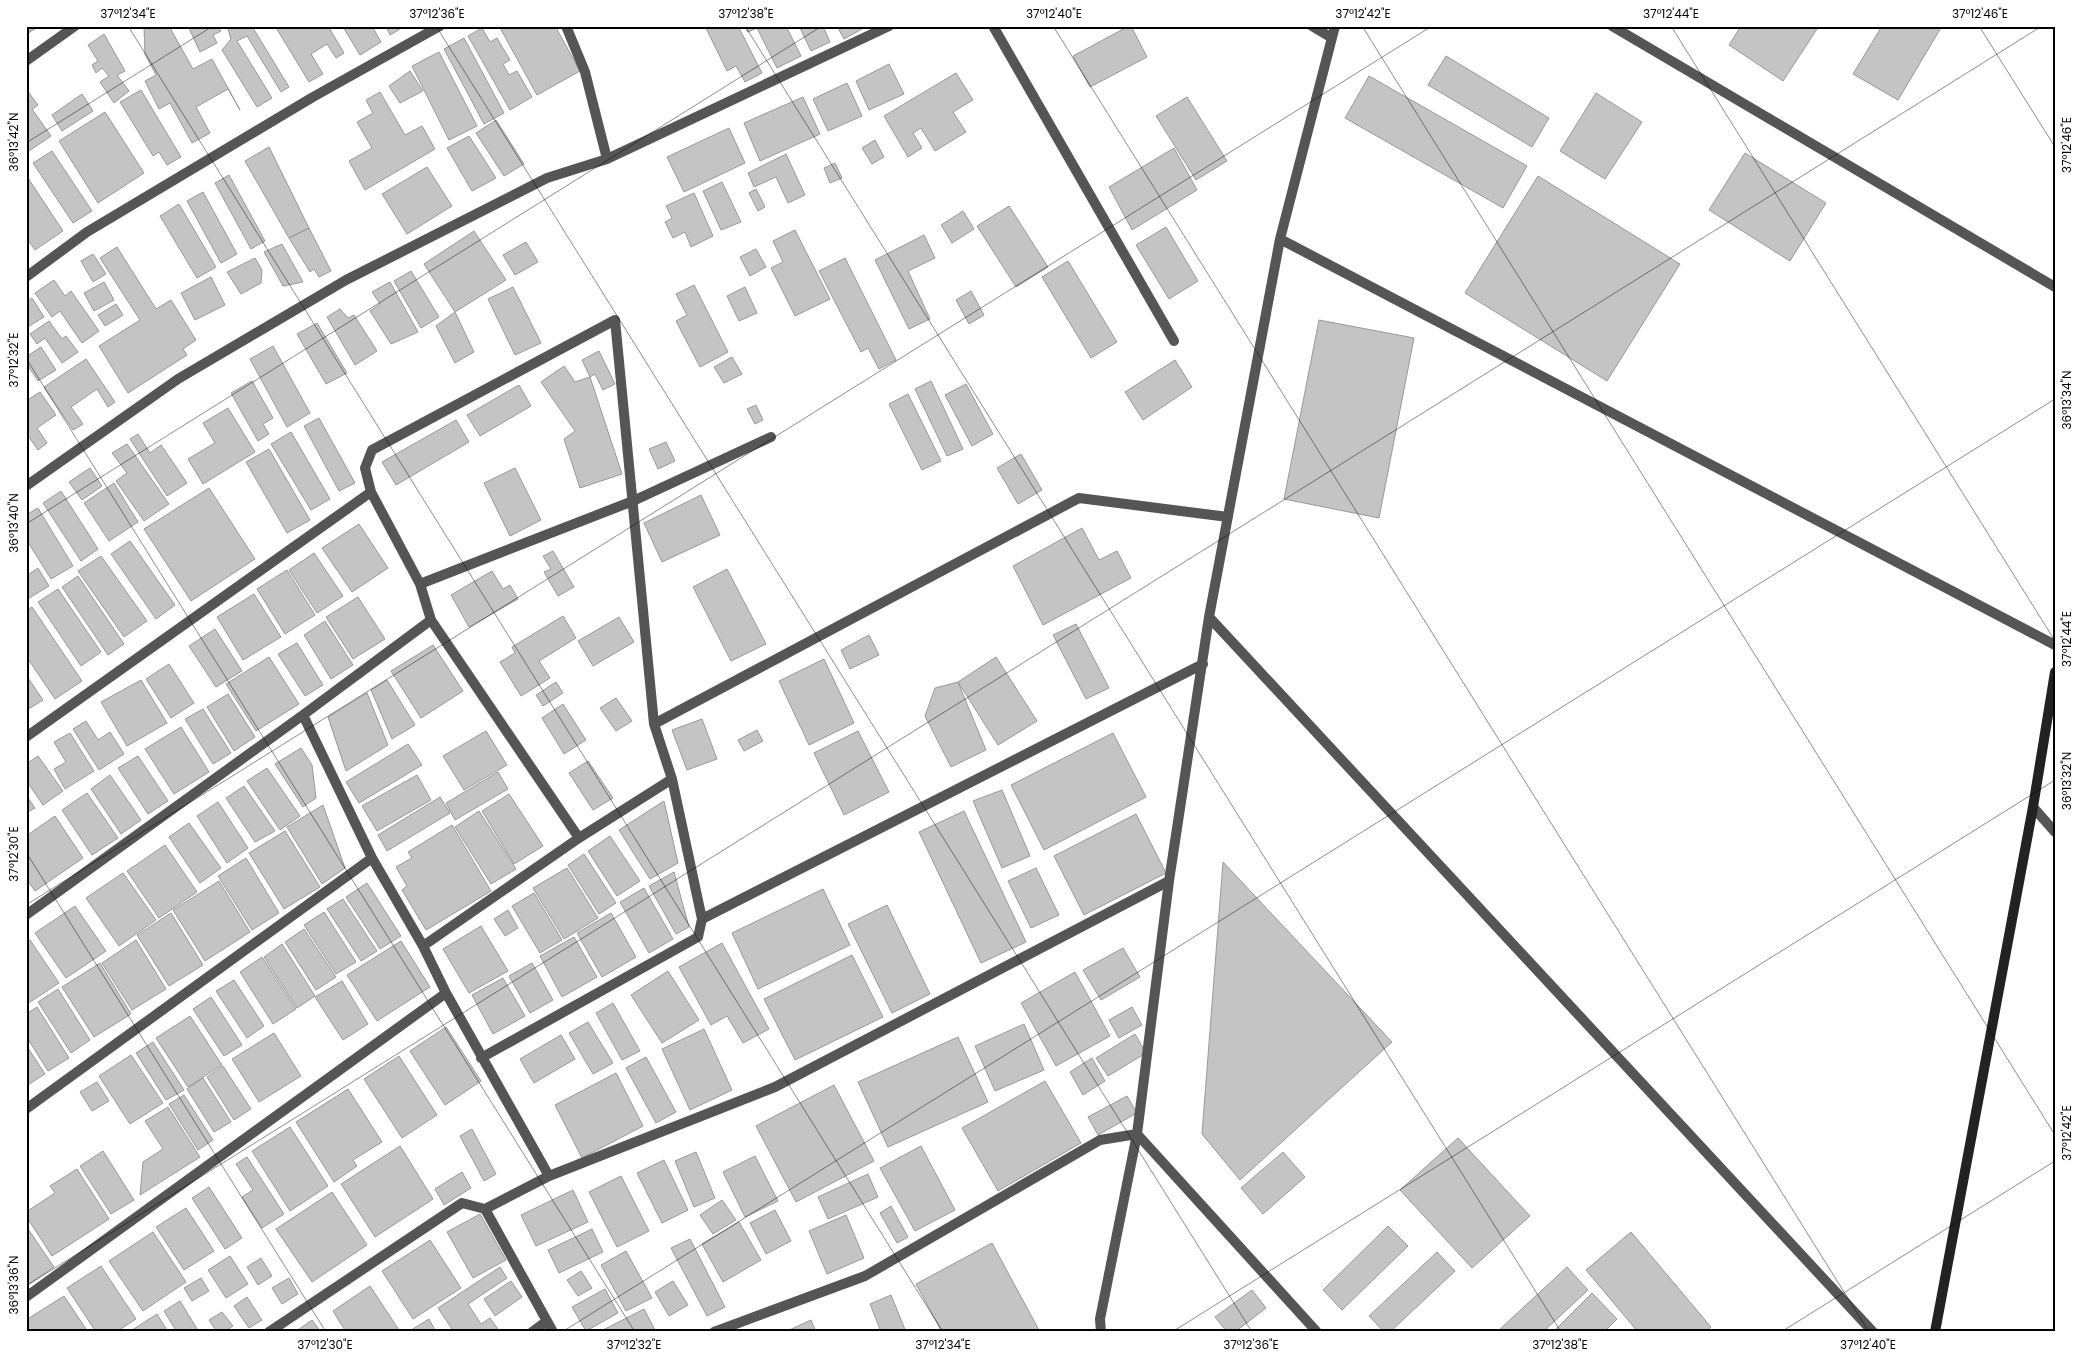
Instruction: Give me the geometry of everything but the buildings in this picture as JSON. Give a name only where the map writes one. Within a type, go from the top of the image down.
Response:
[{"type":"main road","points":[[1935,1332],[2033,808],[2055,672]]},
{"type":"street","points":[[26,61],[76,26]]},
{"type":"street","points":[[26,277],[87,232],[313,97],[440,26]]},
{"type":"street","points":[[566,26],[585,72],[607,159]]},
{"type":"street","points":[[26,486],[178,380],[346,280],[546,178],[607,159],[889,26]]},
{"type":"street","points":[[993,26],[1174,341]]},
{"type":"street","points":[[1312,26],[1332,38]]},
{"type":"street","points":[[1101,1332],[1100,1319],[1137,1134],[1169,881],[1209,617],[1280,239],[1335,26]]},
{"type":"street","points":[[1612,26],[2055,287]]},
{"type":"street","points":[[1280,239],[2055,645]]},
{"type":"street","points":[[481,1058],[698,937],[702,919],[672,779],[654,724],[615,320],[372,450],[365,468],[372,492],[420,584],[431,620],[579,838]]},
{"type":"street","points":[[420,584],[633,501],[771,436]]},
{"type":"street","points":[[26,737],[372,492]]},
{"type":"street","points":[[654,724],[1079,498],[1228,517]]},
{"type":"street","points":[[1209,617],[1873,1332]]},
{"type":"street","points":[[26,916],[303,716],[431,620]]},
{"type":"street","points":[[702,919],[1202,664]]},
{"type":"street","points":[[303,716],[372,858],[423,946],[481,1058],[549,1176]]},
{"type":"street","points":[[423,946],[579,838],[672,779]]},
{"type":"street","points":[[2033,808],[2055,832]]},
{"type":"street","points":[[26,1109],[372,858]]},
{"type":"street","points":[[269,1332],[462,1202],[485,1208],[549,1176],[776,1087],[1169,881]]},
{"type":"street","points":[[26,1297],[446,993]]},
{"type":"street","points":[[714,1332],[865,1276],[1100,1140],[1137,1134]]},
{"type":"street","points":[[1137,1134],[1317,1332]]},
{"type":"street","points":[[485,1208],[553,1332]]},
{"type":"street","points":[[532,1332],[547,1321]]}]
